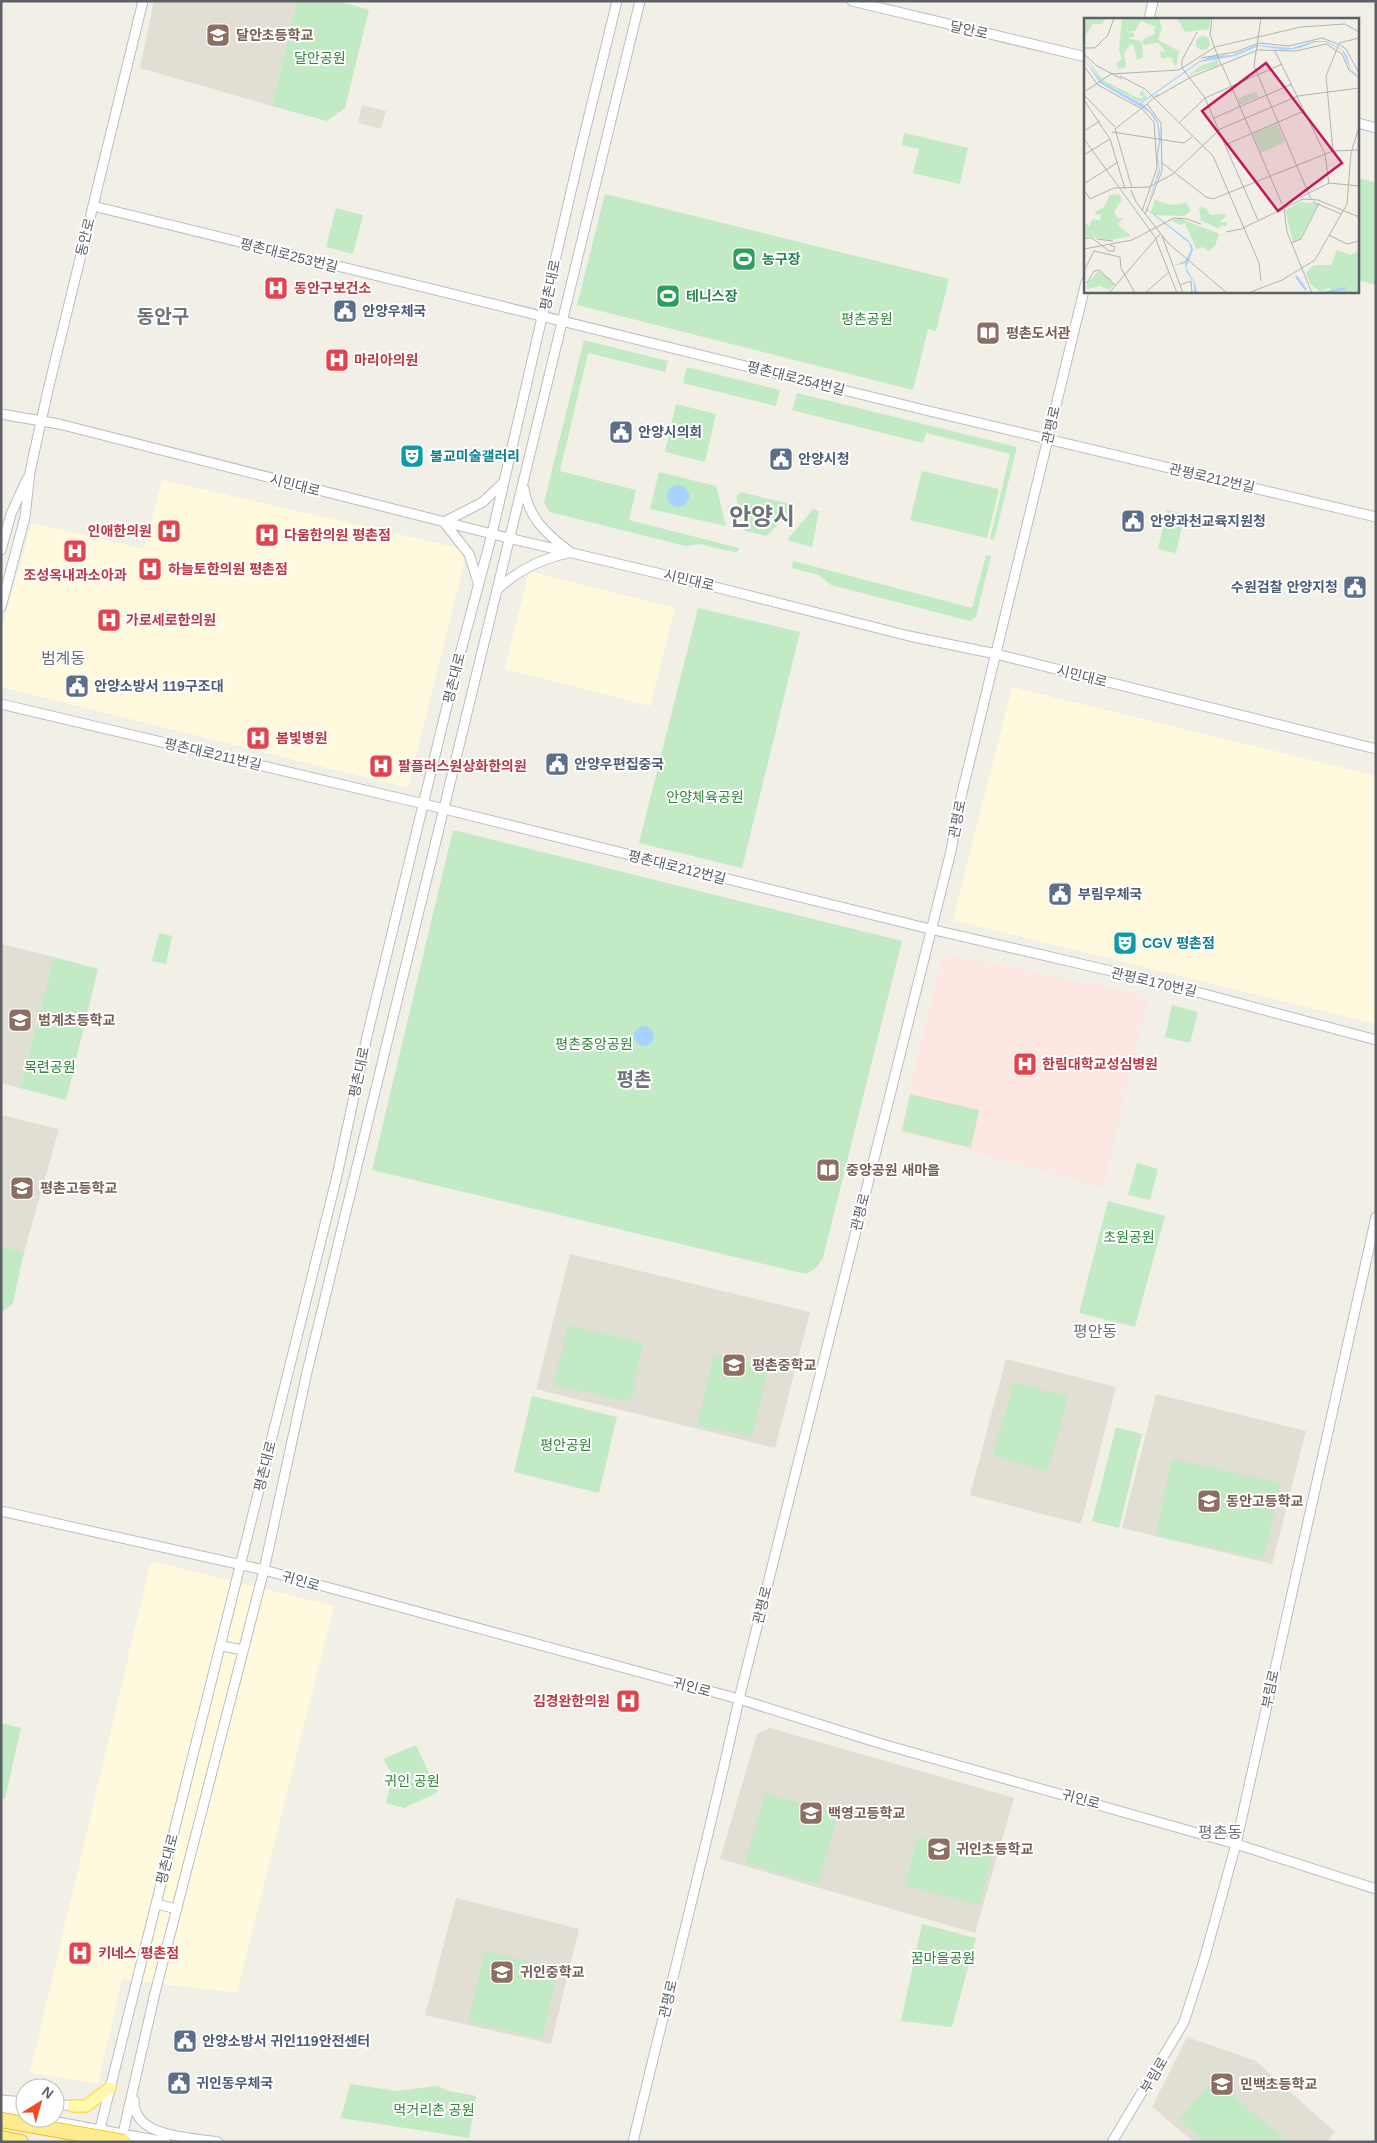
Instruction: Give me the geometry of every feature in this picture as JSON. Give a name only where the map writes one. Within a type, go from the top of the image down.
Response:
[{"type":"highway","points":[[1,2120],[123,2139]]},
{"type":"highway","points":[[1,2138],[21,2142]]},
{"type":"main road","points":[[73,2106],[86,2106],[110,2088]]},
{"type":"street","name":"동안로","points":[[1,607],[26,517],[30,472],[143,1]]},
{"type":"street","name":"평촌대로","points":[[97,2142],[222,1646],[240,1565],[336,1180],[368,1032],[492,534],[617,1]]},
{"type":"street","name":"평촌대로","points":[[123,2139],[155,1993],[264,1570],[307,1372],[524,486],[640,1]]},
{"type":"street","name":"달안로","points":[[852,1],[1084,57]]},
{"type":"street","points":[[1149,18],[1153,1]]},
{"type":"street","points":[[1360,124],[1376,128]]},
{"type":"street","name":"평촌대로253번길","points":[[93,206],[256,248],[544,316]]},
{"type":"street","name":"관평로","points":[[633,2142],[700,1863],[718,1798],[739,1699],[951,851],[961,797],[1084,290]]},
{"type":"street","name":"평촌대로254번길","points":[[544,316],[1048,439]]},
{"type":"street","name":"시민대로","points":[[1,414],[42,421],[511,539],[900,634],[996,654],[1376,749]]},
{"type":"street","name":"관평로212번길","points":[[1048,439],[1376,517]]},
{"type":"street","name":"동안로","points":[[1,550],[11,514],[30,472]]},
{"type":"street","points":[[478,585],[469,554],[444,522],[483,502],[504,482]]},
{"type":"street","points":[[524,486],[533,517],[551,538],[571,553]]},
{"type":"street","points":[[498,590],[522,570],[549,558],[571,553]]},
{"type":"street","name":"평촌대로211번길","points":[[1,704],[424,804]]},
{"type":"street","name":"평촌대로212번길","points":[[424,804],[930,929]]},
{"type":"street","name":"관평로170번길","points":[[930,929],[1167,984],[1376,1040]]},
{"type":"street","name":"부림로","points":[[1112,2142],[1184,2022],[1204,1960],[1236,1844],[1376,1217]]},
{"type":"street","name":"귀인로","points":[[1,1511],[264,1570],[739,1699],[882,1744],[1236,1844],[1376,1888]]},
{"type":"street","points":[[222,1646],[243,1650]]},
{"type":"street","points":[[156,1904],[177,1909]]},
{"type":"street","points":[[134,2088],[134,2110],[140,2120],[153,2131],[218,2142]]},
{"type":"street","points":[[1,2100],[15,2101]]},
{"type":"street","points":[[65,2105],[73,2106]]},
{"type":"street","points":[[1,2107],[15,2111]]},
{"type":"street","points":[[1,2112],[15,2113]]},
{"type":"street","points":[[65,2122],[100,2129],[123,2139],[166,2142]]},
{"type":"street","points":[[65,2123],[80,2125]]},
{"type":"street","points":[[1,2127],[90,2142]]},
{"type":"shaded area","name":"달안초등학교","points":[[154,1],[297,1],[272,106],[140,68]]},
{"type":"shaded area","points":[[362,105],[386,111],[381,129],[358,123]]},
{"type":"shaded area","points":[[162,480],[467,550],[408,788],[1,687],[1,631],[32,523],[144,549]]},
{"type":"shaded area","points":[[529,571],[675,608],[650,706],[505,669]]},
{"type":"shaded area","points":[[1012,687],[1376,776],[1376,1024],[953,920]]},
{"type":"shaded area","name":"범계초등학교","points":[[1,944],[54,957],[20,1088],[1,1083]]},
{"type":"shaded area","name":"한림대학교성심병원","points":[[943,953],[1149,996],[1103,1188],[900,1132]]},
{"type":"shaded area","name":"평촌고등학교","points":[[1,1115],[59,1129],[24,1252],[1,1246]]},
{"type":"shaded area","points":[[570,1254],[810,1312],[775,1448],[536,1389]]},
{"type":"shaded area","points":[[1006,1359],[1116,1387],[1081,1524],[970,1495]]},
{"type":"shaded area","name":"동안고등학교","points":[[1156,1394],[1306,1431],[1272,1564],[1122,1528]]},
{"type":"shaded area","points":[[151,1561],[334,1606],[237,1993],[122,1979],[98,2084],[30,2073]]},
{"type":"shaded area","points":[[770,1728],[1014,1798],[975,1933],[720,1859],[757,1734]]},
{"type":"shaded area","name":"귀인중학교","points":[[456,1898],[579,1929],[551,2044],[425,2015]]},
{"type":"shaded area","name":"민백초등학교","points":[[1187,2037],[1256,2061],[1335,2132],[1327,2142],[1194,2142],[1152,2107]]},
{"type":"green space","name":"달안공원","points":[[297,1],[339,1],[369,10],[345,108],[327,121],[272,106]]},
{"type":"green space","points":[[904,133],[968,148],[960,184],[913,173],[919,149],[902,145]]},
{"type":"green space","points":[[1360,179],[1376,183],[1376,285],[1360,281]]},
{"type":"green space","name":"평촌공원","points":[[605,194],[949,279],[936,331],[928,329],[913,390],[577,305]]},
{"type":"green space","points":[[336,208],[363,215],[353,254],[326,247]]},
{"type":"green space","points":[[584,340],[668,361],[665,372],[588,353],[560,471],[636,490],[629,520],[739,548],[737,553],[700,544],[686,546],[550,512],[544,503]]},
{"type":"green space","points":[[687,367],[780,390],[776,406],[683,383]]},
{"type":"green space","points":[[797,393],[1017,447],[994,540],[990,539],[1010,454],[926,433],[923,443],[792,410]]},
{"type":"green space","points":[[676,404],[716,414],[705,462],[665,452]]},
{"type":"green space","points":[[922,471],[999,489],[987,538],[910,520]]},
{"type":"green space","points":[[659,472],[716,486],[726,526],[650,509]]},
{"type":"green space","points":[[741,492],[790,504],[792,510],[767,536],[745,531],[736,497]]},
{"type":"green space","points":[[813,509],[819,511],[812,547],[787,540]]},
{"type":"green space","points":[[1167,510],[1185,514],[1176,553],[1158,549]]},
{"type":"green space","points":[[986,555],[991,556],[976,617],[970,621],[831,585],[819,575],[792,568],[793,561],[972,608]]},
{"type":"green space","name":"안양체육공원","points":[[698,608],[800,632],[742,868],[639,843]]},
{"type":"green space","name":"평촌중앙공원","points":[[453,830],[902,941],[823,1258],[816,1268],[806,1274],[372,1170]]},
{"type":"green space","points":[[159,933],[172,936],[166,964],[152,961]]},
{"type":"green space","name":"목련공원","points":[[54,957],[98,969],[66,1100],[20,1088]]},
{"type":"green space","points":[[1172,1005],[1198,1012],[1190,1043],[1165,1037]]},
{"type":"green space","points":[[910,1094],[979,1110],[971,1148],[902,1131]]},
{"type":"green space","points":[[1137,1163],[1158,1169],[1150,1200],[1128,1195]]},
{"type":"green space","name":"초원공원","points":[[1108,1201],[1165,1216],[1135,1327],[1079,1313]]},
{"type":"green space","points":[[1,1246],[24,1252],[13,1303],[1,1313]]},
{"type":"green space","points":[[568,1325],[643,1343],[630,1402],[554,1385]]},
{"type":"green space","points":[[714,1354],[769,1367],[752,1437],[697,1425]]},
{"type":"green space","points":[[1014,1382],[1068,1397],[1048,1471],[993,1456]]},
{"type":"green space","name":"평안공원","points":[[532,1396],[617,1417],[599,1493],[514,1472]]},
{"type":"green space","points":[[1116,1427],[1142,1434],[1119,1528],[1092,1521]]},
{"type":"green space","points":[[1172,1459],[1280,1483],[1264,1559],[1156,1536]]},
{"type":"green space","points":[[1,1723],[21,1728],[5,1799],[1,1798]]},
{"type":"green space","name":"귀인 공원","points":[[416,1745],[438,1792],[404,1808],[386,1803],[393,1775],[383,1759]]},
{"type":"green space","points":[[765,1793],[838,1814],[818,1884],[745,1863]]},
{"type":"green space","points":[[917,1837],[992,1856],[980,1905],[905,1886]]},
{"type":"green space","name":"꿈마을공원","points":[[922,1924],[976,1938],[952,2027],[901,2021]]},
{"type":"green space","points":[[485,1951],[559,1969],[542,2039],[468,2021]]},
{"type":"green space","points":[[1215,2079],[1287,2142],[1205,2142],[1179,2119]]},
{"type":"green space","name":"먹거리촌 공원","points":[[350,2084],[397,2091],[437,2086],[449,2091],[476,2096],[469,2138],[341,2118]]},
{"type":"water","points":[[678,485],[686,488],[689,496],[686,504],[678,507],[670,504],[667,496],[670,488]]},
{"type":"water","points":[[644,1026],[651,1029],[654,1036],[651,1043],[644,1046],[637,1043],[634,1036],[637,1029]]},
{"type":"place","name":"달안초등학교","points":[[218,35]]},
{"type":"place","name":"농구장","points":[[744,259]]},
{"type":"place","name":"동안구보건소","points":[[276,288]]},
{"type":"place","name":"테니스장","points":[[668,296]]},
{"type":"place","name":"안양우체국","points":[[345,311]]},
{"type":"place","name":"평촌도서관","points":[[988,333]]},
{"type":"place","name":"마리아의원","points":[[337,360]]},
{"type":"place","name":"안양시의회","points":[[621,432]]},
{"type":"place","name":"불교미술갤러리","points":[[412,456]]},
{"type":"place","name":"안양시청","points":[[781,459]]},
{"type":"place","name":"안양과천교육지원청","points":[[1133,521]]},
{"type":"place","name":"인애한의원","points":[[169,531]]},
{"type":"place","name":"다움한의원 평촌점","points":[[267,535]]},
{"type":"place","name":"조성옥내과소아과","points":[[75,551]]},
{"type":"place","name":"하늘토한의원 평촌점","points":[[150,569]]},
{"type":"place","name":"수원검찰 안양지청","points":[[1355,587]]},
{"type":"place","name":"가로세로한의원","points":[[109,620]]},
{"type":"place","name":"안양소방서 119구조대","points":[[77,686]]},
{"type":"place","name":"봄빛병원","points":[[258,738]]},
{"type":"place","name":"안양우편집중국","points":[[557,764]]},
{"type":"place","name":"팔플러스원상화한의원","points":[[381,766]]},
{"type":"place","name":"부림우체국","points":[[1060,894]]},
{"type":"place","name":"CGV 평촌점","points":[[1125,943]]},
{"type":"place","name":"범계초등학교","points":[[20,1020]]},
{"type":"place","name":"한림대학교성심병원","points":[[1025,1064]]},
{"type":"place","name":"중앙공원 새마을","points":[[828,1170]]},
{"type":"place","name":"평촌고등학교","points":[[22,1188]]},
{"type":"place","name":"평촌중학교","points":[[734,1365]]},
{"type":"place","name":"동안고등학교","points":[[1209,1501]]},
{"type":"place","name":"김경완한의원","points":[[628,1701]]},
{"type":"place","name":"백영고등학교","points":[[811,1813]]},
{"type":"place","name":"귀인초등학교","points":[[939,1849]]},
{"type":"place","name":"키네스 평촌점","points":[[80,1953]]},
{"type":"place","name":"귀인중학교","points":[[502,1972]]},
{"type":"place","name":"안양소방서 귀인119안전센터","points":[[185,2041]]},
{"type":"place","name":"귀인동우체국","points":[[179,2083]]},
{"type":"place","name":"민백초등학교","points":[[1222,2084]]},
{"type":"district","name":"동안구","points":[[163,316]]},
{"type":"district","name":"안양시","points":[[762,516]]},
{"type":"district","name":"범계동","points":[[63,658]]},
{"type":"district","name":"평촌","points":[[634,1079]]},
{"type":"district","name":"평안동","points":[[1095,1331]]},
{"type":"district","name":"평촌동","points":[[1220,1832]]}]
